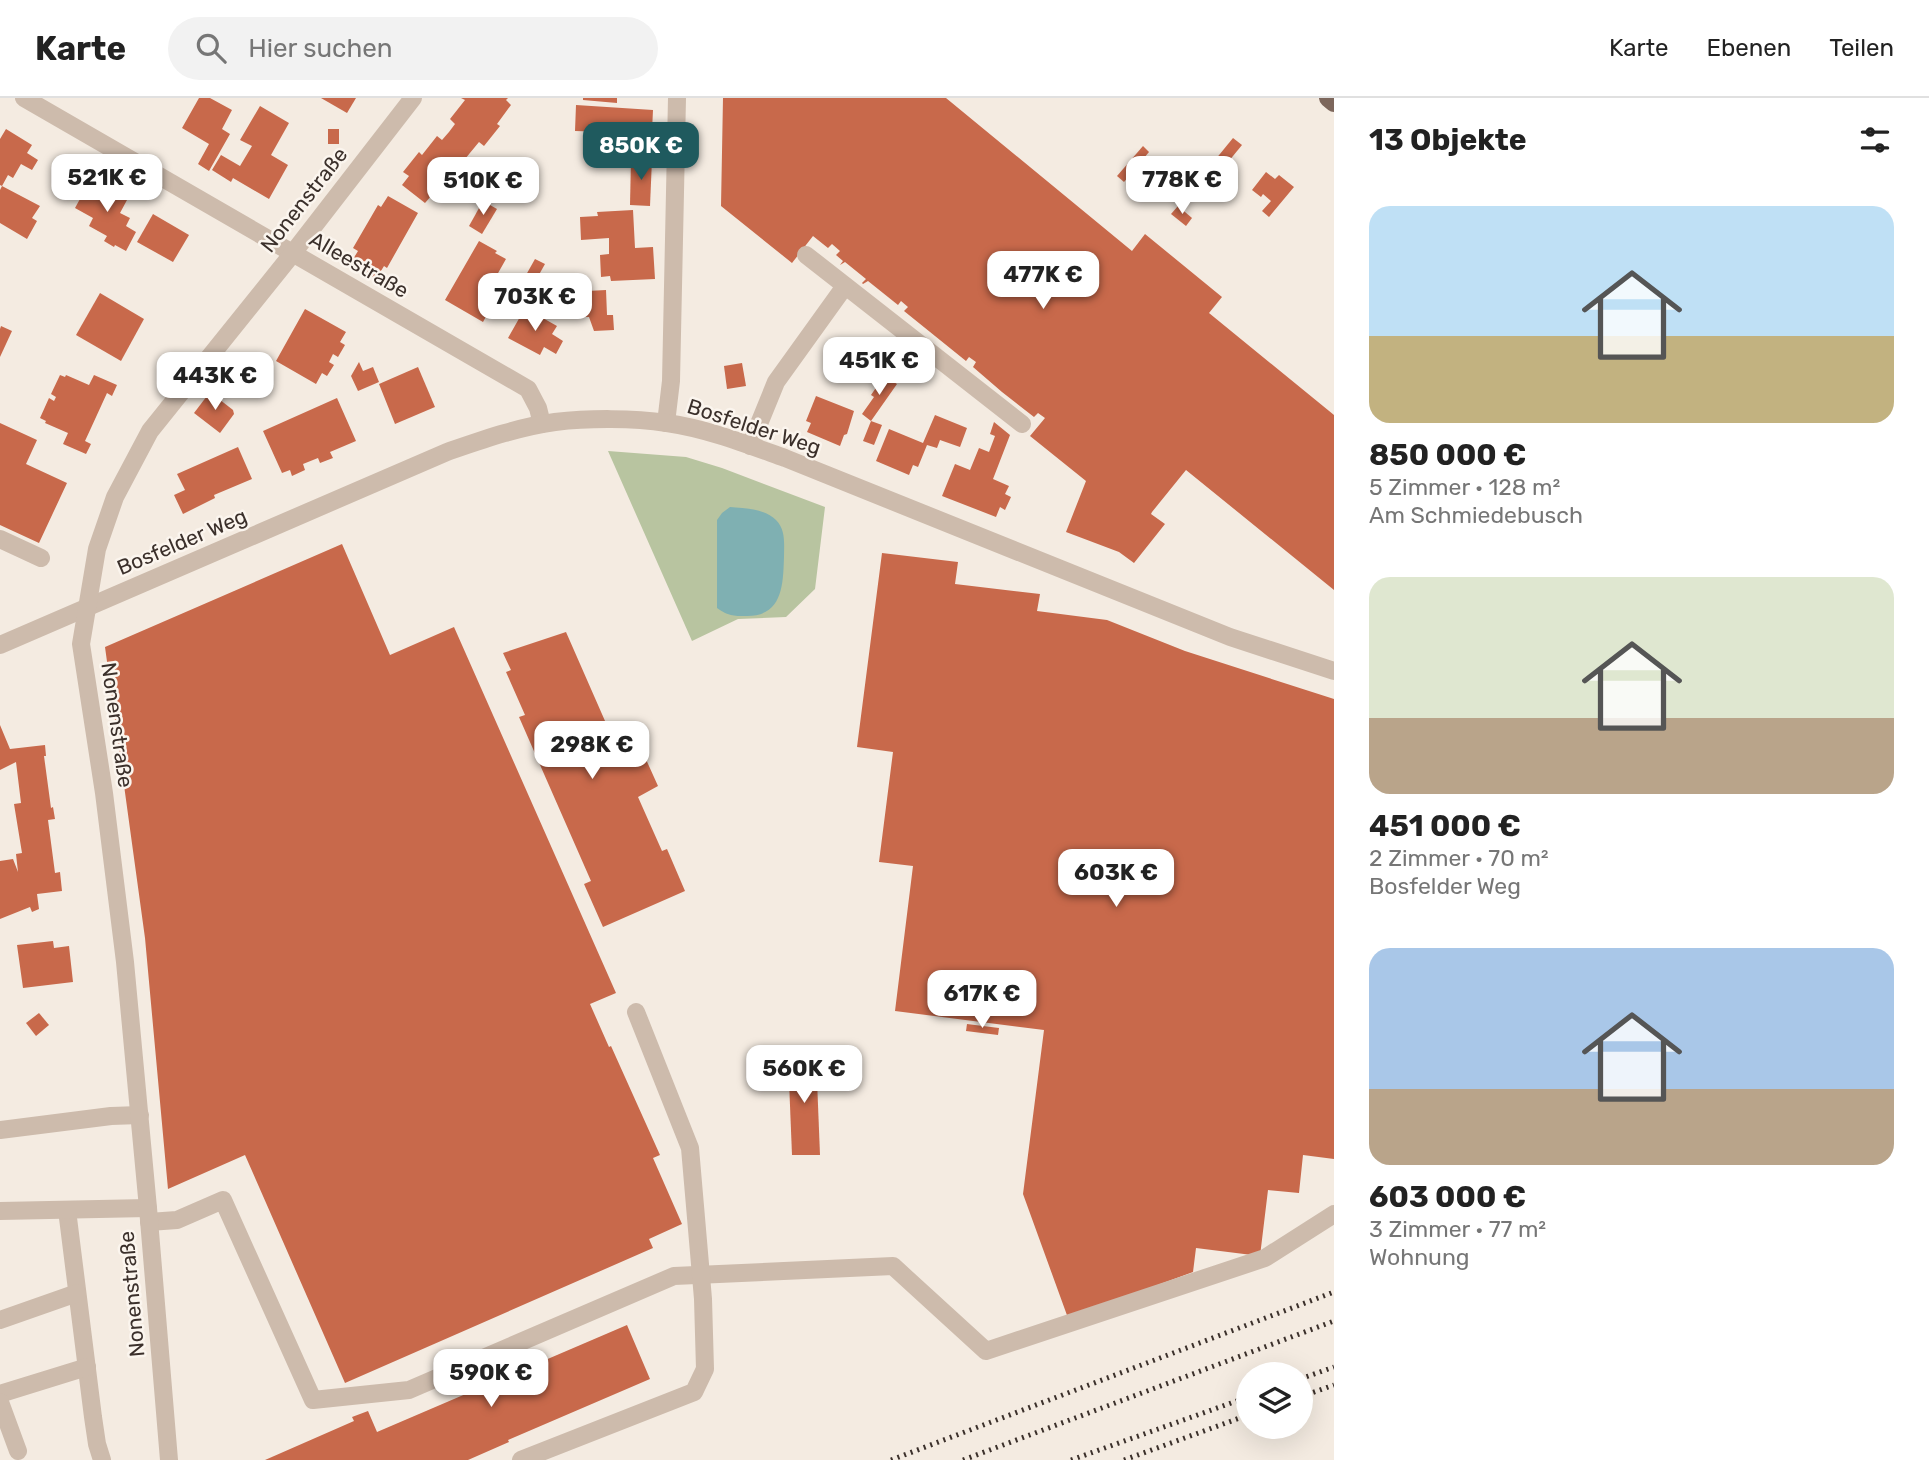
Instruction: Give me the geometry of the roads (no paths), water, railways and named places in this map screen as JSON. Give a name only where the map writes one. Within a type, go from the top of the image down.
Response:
[{"type":"main road","points":[[1328,98],[1334,103]]},
{"type":"street","name":"Alleestraße","points":[[24,98],[528,389],[538,408],[542,424]]},
{"type":"street","name":"Nonenstraße","points":[[169,1460],[125,962],[82,644],[97,549],[115,497],[150,431],[413,98]]},
{"type":"street","points":[[666,423],[671,381],[677,98]]},
{"type":"street","points":[[806,256],[1022,424]]},
{"type":"street","points":[[750,446],[776,382],[845,286]]},
{"type":"street","name":"Bosfelder Weg","points":[[0,645],[447,452],[542,424],[615,420],[666,423],[710,432],[785,458],[1230,637],[1334,671]]},
{"type":"street","points":[[0,539],[41,558]]},
{"type":"street","points":[[521,1460],[694,1392],[705,1369],[704,1299],[690,1148],[636,1012]]},
{"type":"street","points":[[0,1130],[140,1115]]},
{"type":"street","points":[[0,1211],[67,1210],[149,1215],[177,1220],[223,1200],[313,1400],[409,1390],[674,1276],[700,1274],[893,1266],[986,1351],[1265,1258],[1334,1214]]},
{"type":"street","points":[[67,1210],[97,1444],[102,1460]]},
{"type":"street","points":[[0,1320],[77,1293]]},
{"type":"street","points":[[0,1394],[87,1367]]},
{"type":"street","points":[[0,1402],[18,1451]]},
{"type":"water","points":[[730,507],[767,513],[776,520],[783,533],[783,578],[779,597],[768,611],[759,615],[734,616],[717,608],[717,520]]},
{"type":"railway","points":[[891,1460],[1334,1292]]},
{"type":"railway","points":[[963,1460],[1334,1321]]},
{"type":"railway","points":[[1313,1374],[1334,1367]]},
{"type":"railway","points":[[1313,1392],[1334,1385]]},
{"type":"railway","points":[[1071,1460],[1236,1401]]},
{"type":"railway","points":[[1124,1460],[1236,1419]]}]
